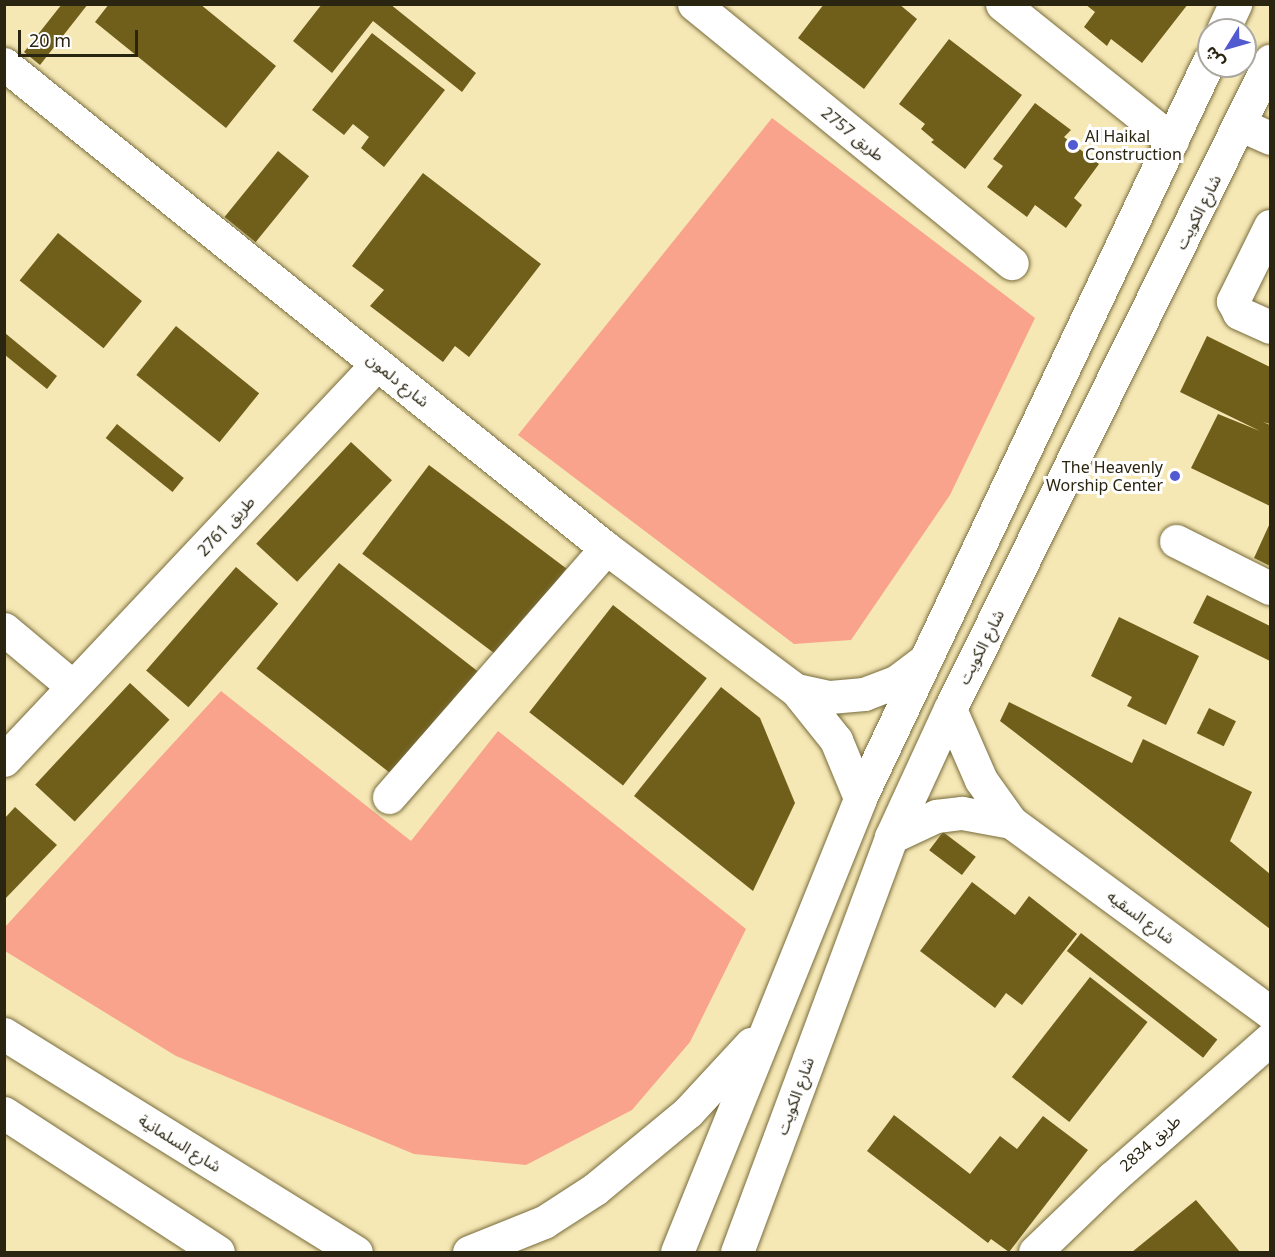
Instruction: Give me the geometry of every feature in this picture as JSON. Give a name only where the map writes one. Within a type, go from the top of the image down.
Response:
[{"type":"main road","name":"طريق 2757","points":[[694,4],[1012,263]]},
{"type":"main road","points":[[1002,4],[1172,140]]},
{"type":"main road","points":[[1229,18],[1235,4]]},
{"type":"main road","name":"شارع الكويت","points":[[739,1249],[891,837],[950,709],[1256,131],[1270,61]]},
{"type":"main road","name":"شارع دلمون","points":[[4,64],[606,548],[796,690],[836,740],[860,798]]},
{"type":"main road","points":[[676,1252],[860,798],[1201,78]]},
{"type":"main road","points":[[1270,226],[1233,301],[1239,313],[1270,327]]},
{"type":"main road","name":"طريق 2761","points":[[7,753],[64,693],[107,654],[377,364]]},
{"type":"main road","points":[[1176,541],[1270,588]]},
{"type":"main road","points":[[389,797],[606,548]]},
{"type":"main road","points":[[4,629],[64,693]]},
{"type":"main road","points":[[4,655],[64,693]]},
{"type":"main road","name":"شارع دلمون","points":[[796,690],[830,697],[864,694],[896,682],[923,662]]},
{"type":"main road","name":"شارع السقيه","points":[[950,709],[976,773],[1011,822],[1270,1012]]},
{"type":"main road","name":"شارع السقيه","points":[[891,837],[913,824],[962,813],[1011,822]]},
{"type":"main road","points":[[469,1252],[544,1222],[643,1153],[688,1113],[769,1022]]},
{"type":"main road","name":"شارع السلمانية","points":[[4,1034],[356,1252]]},
{"type":"main road","name":"طريق 2834","points":[[1035,1252],[1120,1170],[1270,1039]]},
{"type":"main road","points":[[4,1113],[218,1252]]},
{"type":"shaded area","points":[[772,118],[1035,318],[950,495],[851,640],[794,644],[518,435]]},
{"type":"shaded area","points":[[221,691],[411,841],[498,731],[746,929],[690,1042],[632,1110],[526,1165],[414,1154],[176,1056],[5,951],[5,927]]},
{"type":"building","points":[[62,4],[88,4],[40,65],[24,52]]},
{"type":"building","points":[[109,4],[200,4],[276,66],[226,128],[95,22]]},
{"type":"building","points":[[322,4],[390,4],[476,73],[462,92],[373,21],[332,73],[293,41]]},
{"type":"building","points":[[824,4],[899,4],[917,19],[864,89],[798,38]]},
{"type":"building","points":[[1085,4],[1188,4],[1142,63],[1111,39],[1107,46],[1084,27],[1095,12]]},
{"type":"building","points":[[372,33],[445,90],[384,167],[361,148],[369,137],[353,124],[344,135],[312,110]]},
{"type":"building","points":[[949,39],[1022,95],[965,169],[931,142],[934,140],[921,129],[925,124],[899,104]]},
{"type":"building","points":[[1035,103],[1071,130],[1064,137],[1099,164],[1074,198],[1082,205],[1066,228],[1035,205],[1027,217],[987,187],[1003,166],[993,159]]},
{"type":"building","points":[[278,151],[309,176],[256,242],[225,217]]},
{"type":"building","points":[[423,173],[541,264],[469,357],[455,346],[443,362],[370,306],[384,290],[352,266]]},
{"type":"building","points":[[58,233],[142,301],[104,348],[20,280]]},
{"type":"building","points":[[176,326],[259,393],[220,442],[136,375]]},
{"type":"building","points":[[5,333],[57,376],[47,389],[5,355]]},
{"type":"building","points":[[1207,336],[1270,367],[1270,424],[1263,422],[1270,425],[1270,506],[1191,468],[1218,414],[1260,431],[1180,392]]},
{"type":"building","points":[[117,424],[184,478],[173,492],[106,438]]},
{"type":"building","points":[[351,442],[392,480],[297,582],[256,544]]},
{"type":"building","points":[[429,465],[566,569],[500,657],[362,554]]},
{"type":"building","points":[[1270,523],[1270,566],[1254,558]]},
{"type":"building","points":[[339,563],[479,673],[397,778],[257,669]]},
{"type":"building","points":[[236,567],[278,604],[188,707],[146,670]]},
{"type":"building","points":[[1207,595],[1270,626],[1270,661],[1193,623]]},
{"type":"building","points":[[613,605],[707,678],[623,785],[529,712]]},
{"type":"building","points":[[1119,617],[1199,656],[1166,725],[1127,706],[1132,697],[1091,676]]},
{"type":"building","points":[[130,683],[169,720],[75,821],[35,785]]},
{"type":"building","points":[[721,687],[760,718],[795,803],[753,891],[634,796]]},
{"type":"building","points":[[1009,702],[1132,763],[1143,739],[1252,792],[1230,841],[1270,874],[1270,929],[1000,721]]},
{"type":"building","points":[[1209,708],[1236,721],[1224,746],[1197,733]]},
{"type":"building","points":[[15,807],[57,845],[4,900],[4,819]]},
{"type":"building","points":[[943,832],[976,857],[962,875],[929,850]]},
{"type":"building","points":[[972,882],[1015,915],[1029,896],[1077,934],[1022,1005],[1006,993],[995,1008],[920,951]]},
{"type":"building","points":[[1081,933],[1217,1040],[1203,1058],[1067,951]]},
{"type":"building","points":[[1090,977],[1148,1022],[1069,1122],[1012,1077]]},
{"type":"building","points":[[894,1115],[970,1174],[1000,1136],[1017,1149],[1043,1116],[1088,1150],[1009,1252],[991,1239],[988,1243],[867,1151]]},
{"type":"building","points":[[1196,1200],[1240,1252],[1132,1252]]},
{"type":"place","name":"Al Haikal Construction","points":[[1073,145]]},
{"type":"place","name":"The Heavenly Worship Center","points":[[1175,476]]}]
